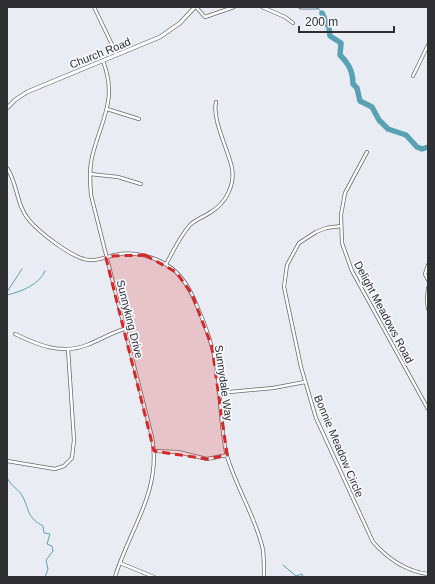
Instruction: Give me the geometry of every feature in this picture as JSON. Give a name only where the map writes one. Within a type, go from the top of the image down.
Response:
[{"type":"main road","points":[[301,7],[316,7]]},
{"type":"street","points":[[94,7],[117,56]]},
{"type":"street","name":"Church Road","points":[[7,108],[15,100],[27,92],[117,56],[164,35],[180,23],[195,7],[206,17],[234,7]]},
{"type":"street","points":[[262,7],[285,17],[293,23]]},
{"type":"street","points":[[413,76],[428,45]]},
{"type":"street","name":"Sunnyking Drive","points":[[103,61],[110,83],[110,94],[107,109],[93,153],[90,174],[92,201],[154,451],[154,472],[150,492],[115,577]]},
{"type":"street","points":[[166,264],[188,227],[194,221],[221,205],[228,195],[231,186],[232,170],[215,114],[216,102]]},
{"type":"street","points":[[107,109],[139,119]]},
{"type":"street","name":"Delight Meadows Road","points":[[367,152],[345,193],[341,226],[343,247],[352,271],[428,409]]},
{"type":"street","name":"Sunnydale Way","points":[[7,168],[13,179],[23,211],[34,226],[78,257],[93,260],[124,254],[139,254],[166,264],[176,272],[184,282],[202,316],[212,347],[227,455],[264,555],[264,577]]},
{"type":"street","points":[[90,174],[118,178],[141,184]]},
{"type":"street","name":"Bonnie Meadow Circle","points":[[341,226],[321,230],[306,238],[293,252],[286,268],[285,293],[305,382],[316,418],[373,542],[385,555],[400,565],[428,574]]},
{"type":"street","points":[[428,265],[425,274],[428,280]]},
{"type":"street","points":[[428,288],[426,300],[428,309]]},
{"type":"street","points":[[15,334],[40,346],[68,349],[87,345],[124,329]]},
{"type":"street","points":[[7,461],[55,469],[64,466],[72,458],[74,440],[68,349]]},
{"type":"street","points":[[219,393],[273,388],[305,382]]},
{"type":"street","points":[[154,451],[178,452],[207,459],[227,455]]},
{"type":"street","points":[[120,563],[154,577]]},
{"type":"highlighted area","points":[[145,255],[176,272],[192,294],[212,347],[227,455],[207,459],[154,451],[106,258],[112,256]]},
{"type":"waterway","points":[[317,7],[322,13]]},
{"type":"waterway","points":[[322,13],[329,28],[330,36],[341,43],[340,55],[350,68],[353,84],[357,88],[360,101],[372,107],[379,120],[388,129],[406,135],[417,147],[422,149],[428,147]]},
{"type":"waterway","points":[[7,292],[22,269]]},
{"type":"waterway","points":[[7,295],[18,292],[34,284],[43,276],[45,271]]},
{"type":"waterway","points":[[7,477],[10,483],[23,497],[31,517],[43,526],[44,533],[50,534],[47,544],[52,546],[53,551],[46,560],[48,569],[45,577]]},
{"type":"waterway","points":[[283,565],[296,576],[302,574],[303,577]]}]
